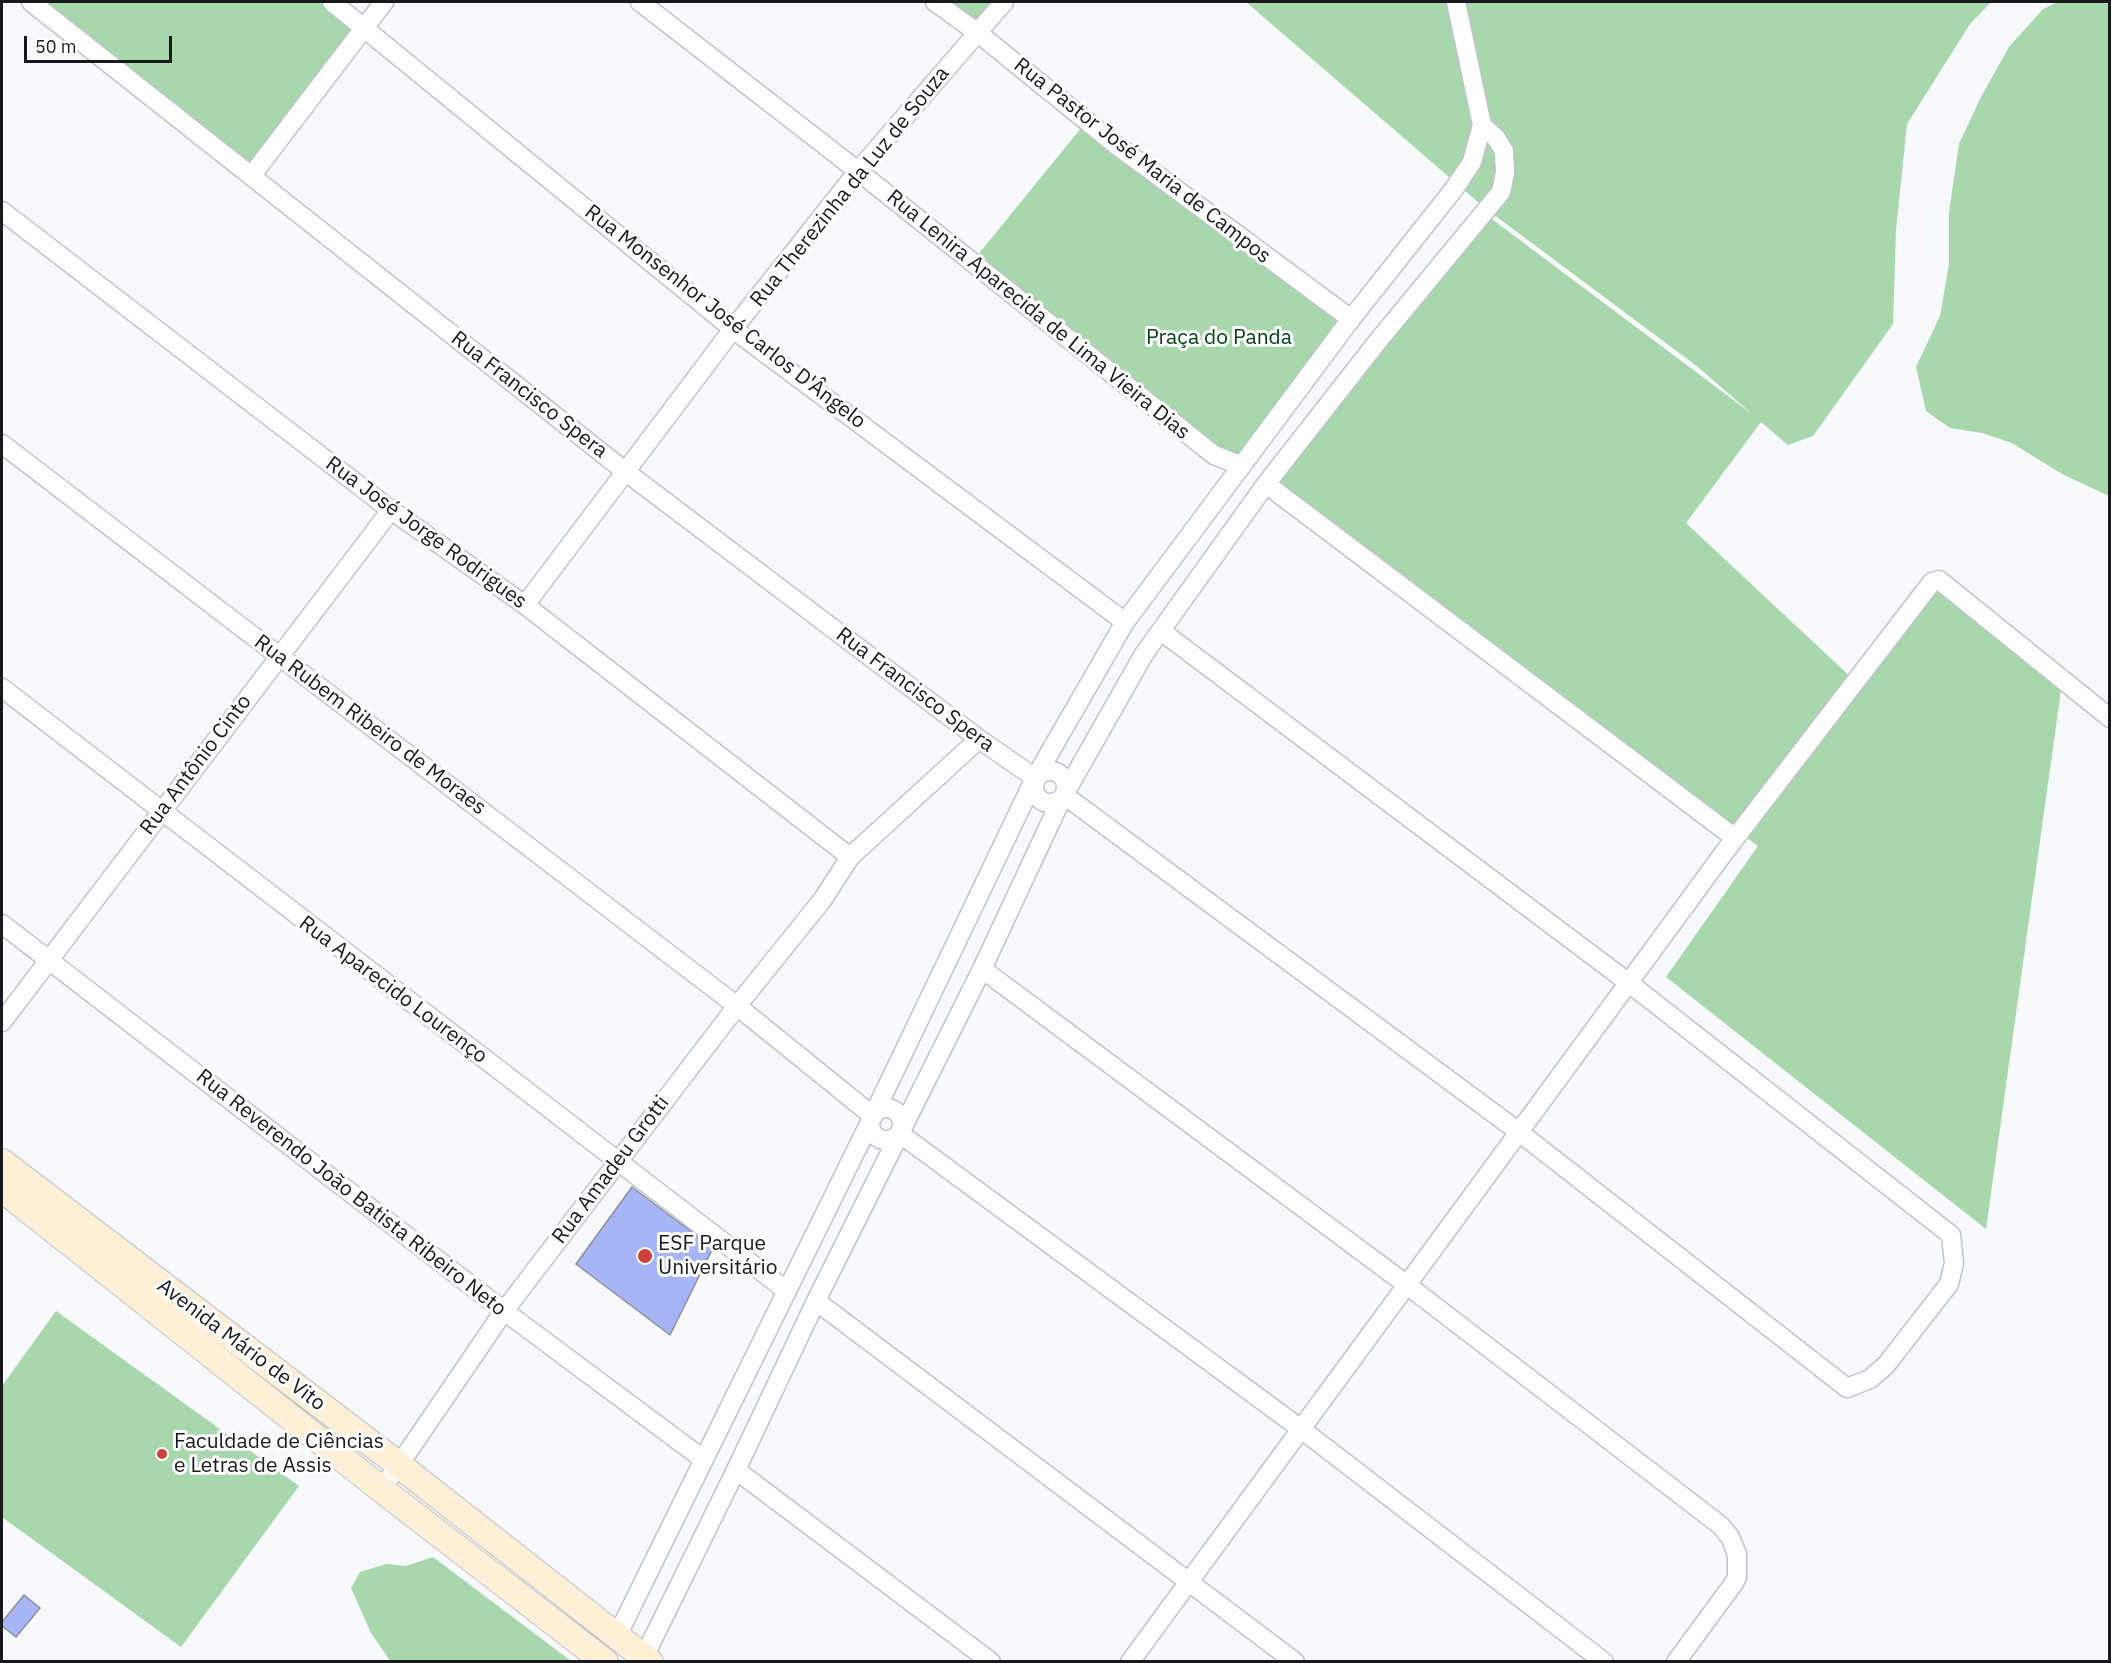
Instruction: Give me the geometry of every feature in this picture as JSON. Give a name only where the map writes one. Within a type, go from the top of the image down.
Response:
[{"type":"main road","name":"Avenida Mário de Vito","points":[[2,1162],[399,1465],[647,1659]]},
{"type":"main road","name":"Avenida Mário de Vito","points":[[2,1190],[381,1489],[605,1662]]},
{"type":"main road","points":[[585,1646],[609,1630]]},
{"type":"street","name":"Rua Francisco Spera","points":[[31,2],[626,472],[979,739],[1035,778]]},
{"type":"street","name":"Rua Monsenhor José Carlos D'Ângelo","points":[[332,2],[734,329],[1125,622]]},
{"type":"street","points":[[252,175],[384,2]]},
{"type":"street","name":"Rua Lenira Aparecida de Lima Vieira Dias","points":[[640,2],[858,171],[1214,454],[1242,466],[1250,461],[1264,465],[1268,474],[1266,484]]},
{"type":"street","name":"Rua Pastor José Maria de Campos","points":[[935,2],[978,33],[1115,144],[1351,319]]},
{"type":"street","name":"Rua Therezinha da Luz de Souza","points":[[525,605],[734,329],[858,171],[1004,2]]},
{"type":"street","points":[[609,1630],[704,1458],[873,1116],[1035,778],[1125,622],[1351,319],[1473,162],[1482,125],[1456,2]]},
{"type":"street","points":[[647,1659],[816,1301],[982,969],[1064,795],[1144,654],[1266,484],[1378,341],[1501,192],[1505,173],[1503,151],[1496,138],[1482,125]]},
{"type":"street","name":"Rua José Jorge Rodrigues","points":[[2,211],[392,510],[525,605],[850,857]]},
{"type":"street","name":"Rua Rubem Ribeiro de Moraes","points":[[2,444],[737,1006],[873,1116]]},
{"type":"street","points":[[1266,484],[1735,838]]},
{"type":"street","name":"Rua Antônio Cinto","points":[[2,1022],[392,510]]},
{"type":"street","points":[[1130,1662],[1735,838],[1932,582],[1939,580],[2109,718]]},
{"type":"street","points":[[1064,795],[1519,1132],[1847,1388],[1870,1379],[1878,1373],[1949,1284],[1954,1263],[1951,1235],[1629,983],[1161,631]]},
{"type":"street","name":"Rua Aparecido Lourenço","points":[[2,688],[160,812],[787,1291]]},
{"type":"street","name":"Rua Amadeu Grotti","points":[[381,1489],[504,1311],[737,1006],[823,899],[850,857],[979,739]]},
{"type":"street","points":[[1035,778],[1044,771],[1055,771],[1064,778],[1066,789],[1064,795]]},
{"type":"street","name":"Rua Reverendo João Batista Ribeiro Neto","points":[[2,924],[504,1311],[704,1458]]},
{"type":"street","points":[[982,969],[1407,1285],[1720,1525],[1730,1537],[1738,1562],[1734,1583],[1676,1662]]},
{"type":"street","points":[[873,1116],[870,1122],[875,1136],[888,1140],[899,1133]]},
{"type":"street","points":[[899,1133],[1301,1429],[1604,1662]]},
{"type":"street","points":[[816,1301],[1295,1662]]},
{"type":"street","points":[[736,1470],[991,1662]]},
{"type":"green space","points":[[41,2],[329,2],[364,27],[252,175]]},
{"type":"green space","points":[[939,2],[997,2],[975,28]]},
{"type":"green space","points":[[1246,2],[1991,2],[1970,24],[1907,124],[1896,230],[1893,324],[1813,436],[1788,445],[1761,422],[1686,523],[1856,682],[1935,583],[2062,683],[1986,1229],[1666,977],[1758,846],[1273,479],[1485,214],[1752,414],[1698,367],[1485,208]]},
{"type":"green space","points":[[2058,2],[2109,4],[2109,496],[2062,474],[2012,443],[1982,433],[1950,428],[1926,411],[1916,367],[1940,316],[1949,264],[1949,212],[1959,144],[1981,97],[2009,47],[2043,9]]},
{"type":"green space","name":"Praça do Panda","points":[[1086,122],[1351,319],[1246,463],[1214,455],[972,262]]},
{"type":"green space","points":[[56,1311],[299,1486],[181,1647],[2,1517],[2,1386]]},
{"type":"green space","points":[[433,1557],[571,1661],[390,1661],[371,1633],[351,1588],[360,1572],[386,1564],[406,1566]]},
{"type":"building","name":"ESF Parque Universitário","points":[[632,1187],[713,1248],[670,1335],[576,1264]]},
{"type":"building","points":[[24,1595],[40,1608],[16,1637],[2,1626],[2,1622]]},
{"type":"place","name":"ESF Parque Universitário","points":[[645,1256]]},
{"type":"place","name":"Faculdade de Ciências e Letras de Assis","points":[[162,1454]]}]
